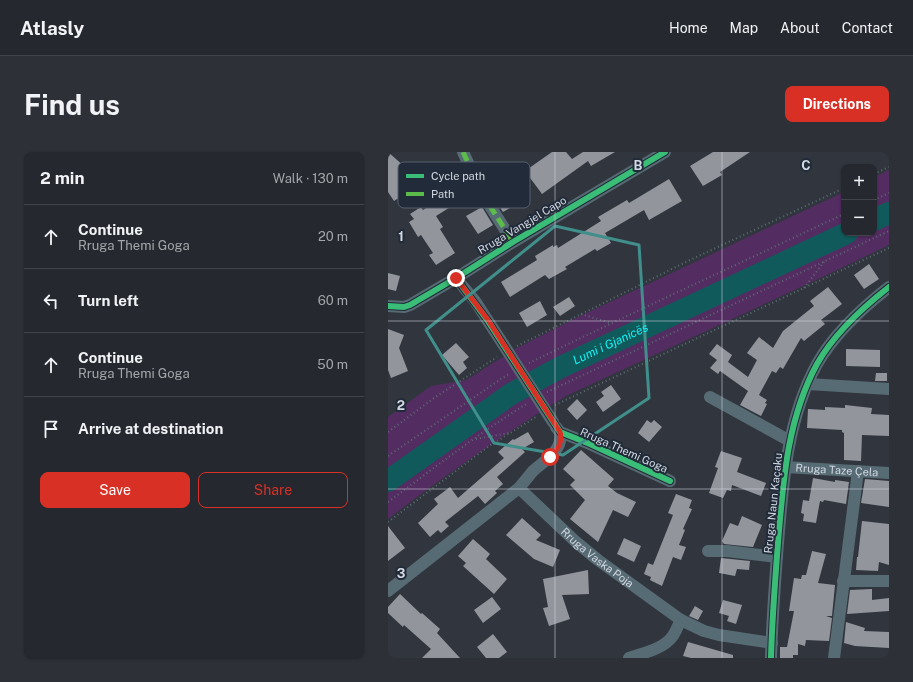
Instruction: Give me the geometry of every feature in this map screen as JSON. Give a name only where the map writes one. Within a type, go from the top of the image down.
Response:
[{"type":"street","name":"Rruga Vangjel Capo","points":[[463,152],[467,162]]},
{"type":"street","name":"Rruga Vangjel Capo","points":[[388,306],[404,308],[410,305],[665,152]]},
{"type":"street","name":"Rruga Vangjel Capo","points":[[491,208],[513,242]]},
{"type":"street","points":[[388,591],[519,488],[529,475],[556,450],[561,438],[560,432],[506,348],[475,301],[456,278]]},
{"type":"street","name":"Rruga Naun Kaçaku","points":[[771,658],[782,492],[790,441],[801,401],[824,354],[844,329],[868,305],[888,289]]},
{"type":"street","points":[[808,384],[889,389]]},
{"type":"street","name":"Rruga Naun Kaçaku","points":[[710,397],[790,441]]},
{"type":"street","name":"Rruga Themi Goga","points":[[560,432],[590,444],[670,481]]},
{"type":"street","name":"Rruga Taze Çela","points":[[785,467],[889,473]]},
{"type":"street","points":[[834,658],[858,471]]},
{"type":"street","name":"Rruga Vaska Poja","points":[[519,488],[598,560],[681,620],[704,631],[719,635],[772,643]]},
{"type":"street","name":"Rruga Naun Kaçaku","points":[[708,551],[733,551],[777,557]]},
{"type":"street","points":[[843,581],[889,581]]},
{"type":"street","points":[[629,658],[668,642],[673,636],[681,620]]},
{"type":"path","points":[[877,173],[889,167]]},
{"type":"path","points":[[388,432],[506,348],[841,189]]},
{"type":"path","points":[[877,199],[889,193]]},
{"type":"path","points":[[527,365],[612,323],[841,215]]},
{"type":"path","points":[[544,393],[889,231]]},
{"type":"path","points":[[549,409],[889,248]]},
{"type":"path","points":[[803,289],[825,260]]},
{"type":"path","points":[[580,314],[612,323]]},
{"type":"path","points":[[388,456],[515,371]]},
{"type":"path","points":[[388,502],[474,439],[532,400]]},
{"type":"path","points":[[388,522],[489,446],[542,413]]},
{"type":"path","points":[[474,439],[510,433]]},
{"type":"highlighted area","points":[[555,226],[639,245],[649,398],[563,455],[494,443],[426,330]]},
{"type":"shaded area","points":[[889,170],[889,245],[566,396],[475,455],[388,519],[388,417],[431,386],[466,380],[515,349],[578,317],[841,193],[841,236],[877,236],[877,176]]},
{"type":"building","points":[[388,152],[399,162],[398,162],[398,198],[394,201],[388,192]]},
{"type":"building","points":[[552,152],[566,152],[572,159],[583,152],[615,152],[591,166],[588,161],[542,194],[530,178],[530,167]]},
{"type":"building","points":[[713,152],[750,152],[720,172],[722,175],[703,186],[690,166]]},
{"type":"building","points":[[669,179],[682,201],[649,220],[644,210],[605,233],[611,243],[597,251],[595,249],[565,267],[567,269],[549,279],[545,275],[510,297],[501,282],[537,260],[535,256],[553,245],[553,247],[557,245],[558,248],[601,221],[598,217],[627,200],[629,203]]},
{"type":"building","points":[[419,208],[423,210],[426,208],[449,208],[436,216],[443,227],[440,229],[455,253],[436,265],[429,255],[433,253],[421,235],[418,237],[409,222],[414,219],[410,214]]},
{"type":"building","points":[[483,208],[493,225],[478,234],[466,216]]},
{"type":"building","points":[[500,208],[510,208],[503,212]]},
{"type":"building","points":[[869,264],[879,279],[864,289],[854,275]]},
{"type":"building","points":[[388,273],[400,276],[396,291],[388,289]]},
{"type":"building","points":[[828,287],[842,304],[821,320],[825,324],[804,341],[801,338],[783,369],[780,367],[776,373],[772,371],[759,395],[767,400],[765,403],[767,404],[761,416],[740,405],[748,391],[720,371],[718,374],[710,368],[717,360],[709,354],[717,344],[732,355],[728,362],[748,377],[757,360],[747,353],[759,337],[773,348],[783,331],[814,306],[810,301]]},
{"type":"building","points":[[569,297],[575,306],[560,316],[553,307]]},
{"type":"building","points":[[540,301],[547,315],[527,327],[519,313]]},
{"type":"building","points":[[388,329],[404,335],[399,348],[408,371],[391,378],[388,370]]},
{"type":"building","points":[[456,343],[469,357],[463,362],[467,368],[459,375],[442,355]]},
{"type":"building","points":[[846,349],[880,350],[880,367],[846,366]]},
{"type":"building","points":[[876,373],[887,373],[887,381],[875,381]]},
{"type":"building","points":[[611,385],[621,399],[603,412],[596,402],[604,396],[601,392]]},
{"type":"building","points":[[577,399],[587,410],[577,420],[567,409]]},
{"type":"building","points":[[845,405],[872,408],[871,414],[889,415],[889,436],[862,435],[861,461],[844,460],[844,433],[842,430],[807,428],[808,409],[825,410],[825,407],[845,408]]},
{"type":"building","points":[[647,420],[651,423],[654,420],[662,427],[649,442],[638,433]]},
{"type":"building","points":[[528,432],[534,442],[522,449],[525,452],[497,477],[503,484],[495,491],[497,493],[485,504],[478,496],[445,522],[449,526],[441,533],[438,530],[430,537],[418,523],[438,504],[434,499],[450,487],[458,498],[504,458],[498,452],[513,439],[514,440]]},
{"type":"building","points":[[581,450],[614,479],[608,486],[617,493],[636,502],[628,517],[613,510],[598,542],[570,519],[585,500],[570,485],[575,480],[563,469]]},
{"type":"building","points":[[721,451],[742,458],[737,472],[766,483],[761,496],[732,485],[731,491],[727,490],[723,498],[709,493],[718,468],[715,467]]},
{"type":"building","points":[[813,478],[835,482],[835,480],[849,482],[846,504],[824,500],[823,502],[820,501],[816,523],[803,521],[804,514],[801,513],[803,500],[809,501]]},
{"type":"building","points":[[865,479],[889,481],[889,507],[861,503]]},
{"type":"building","points":[[676,494],[692,500],[689,508],[692,509],[683,529],[685,530],[679,545],[686,547],[681,560],[673,557],[662,586],[650,580],[651,577],[644,574],[648,563],[653,565],[673,515],[668,513]]},
{"type":"building","points":[[742,516],[762,525],[753,547],[724,544],[722,541],[730,523],[738,526]]},
{"type":"building","points":[[522,518],[541,535],[536,540],[560,550],[553,567],[534,559],[506,535]]},
{"type":"building","points":[[862,521],[889,524],[889,565],[879,562],[878,571],[856,570]]},
{"type":"building","points":[[388,526],[405,548],[388,561]]},
{"type":"building","points":[[624,538],[641,546],[634,562],[617,554]]},
{"type":"building","points":[[473,539],[490,554],[486,559],[507,579],[494,594],[463,566],[466,563],[458,556]]},
{"type":"building","points":[[812,551],[826,554],[818,583],[835,585],[832,616],[826,616],[832,618],[829,641],[806,640],[805,646],[798,644],[798,655],[793,655],[793,658],[780,658],[780,647],[787,647],[794,611],[789,611],[794,578],[801,579],[802,575],[806,575]]},
{"type":"building","points":[[721,558],[750,561],[749,570],[737,569],[735,576],[719,573]]},
{"type":"building","points":[[588,570],[589,594],[562,595],[570,619],[549,626],[543,608],[548,607],[543,579]]},
{"type":"building","points":[[872,589],[872,600],[889,598],[889,611],[847,614],[850,590]]},
{"type":"building","points":[[400,594],[421,614],[422,613],[440,629],[437,633],[460,658],[422,658],[431,649],[388,613],[388,607]]},
{"type":"building","points":[[492,597],[501,609],[483,623],[474,610]]},
{"type":"building","points":[[723,600],[742,605],[736,624],[727,621],[729,616],[719,613]]},
{"type":"building","points":[[695,606],[703,611],[698,620],[689,616]]},
{"type":"building","points":[[846,622],[865,628],[864,631],[889,632],[889,648],[855,646],[844,643]]},
{"type":"building","points":[[493,634],[507,652],[499,658],[486,658],[477,647]]},
{"type":"building","points":[[688,642],[733,655],[733,658],[691,658],[683,656]]},
{"type":"waterway","name":"Lumi i Gjanicës","points":[[877,219],[889,213]]},
{"type":"waterway","name":"Lumi i Gjanicës","points":[[388,481],[511,394],[561,367],[841,236]]},
{"type":"marked path","points":[[463,152],[468,162]]},
{"type":"marked path","points":[[491,208],[513,242]]},
{"type":"cycle path","points":[[388,306],[404,307],[410,305],[665,152]]},
{"type":"cycle path","points":[[456,278],[488,321],[560,432],[590,444],[670,481]]},
{"type":"cycle path","points":[[771,658],[782,497],[788,451],[799,407],[817,364],[832,342],[849,322],[889,287]]},
{"type":"route","points":[[456,278],[488,320],[560,432],[560,444],[550,457]]}]
